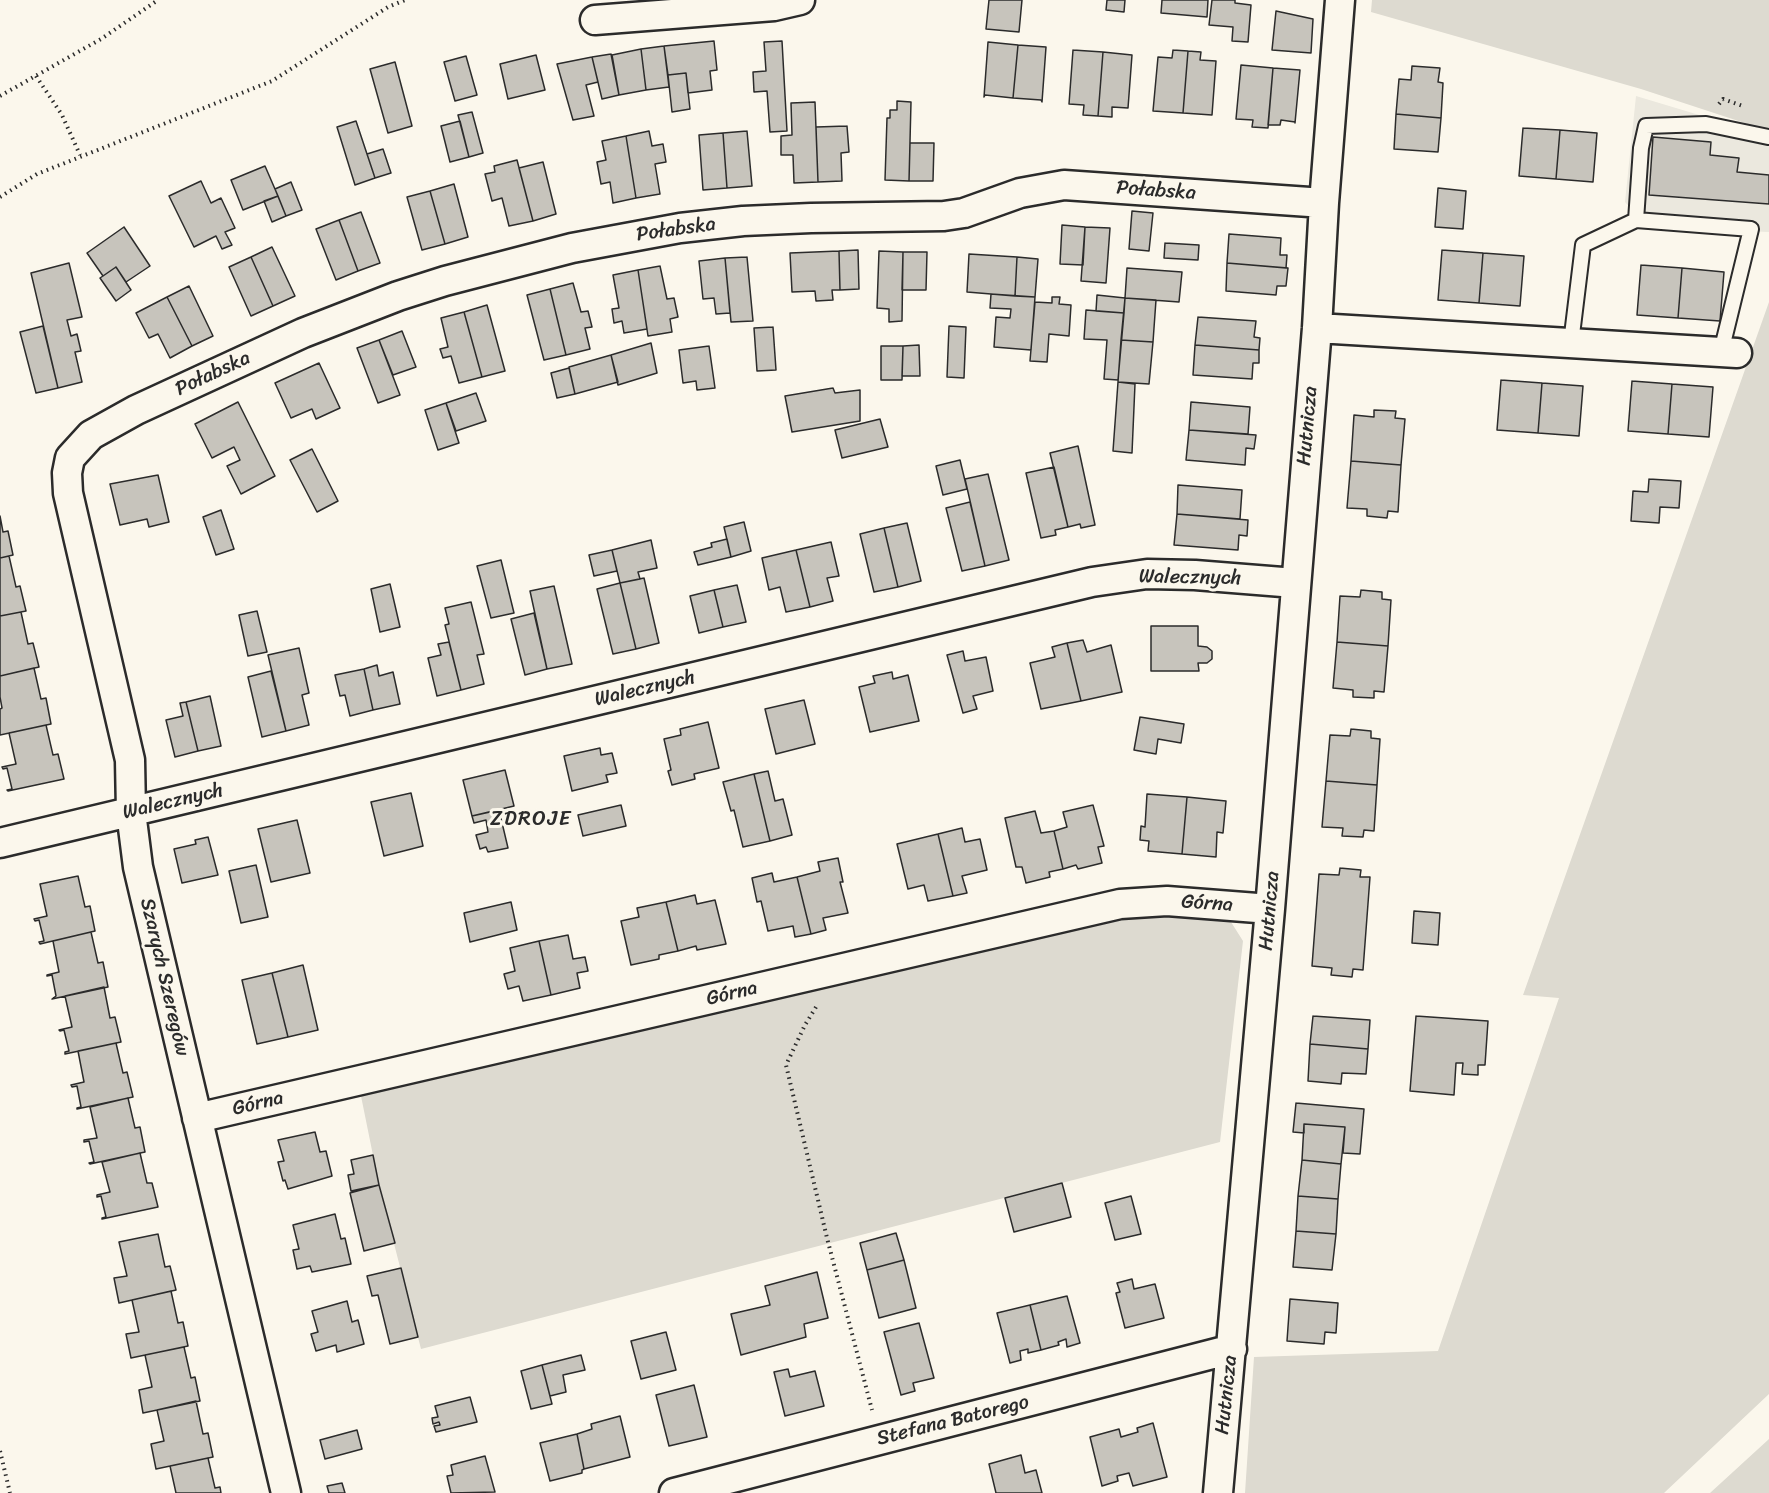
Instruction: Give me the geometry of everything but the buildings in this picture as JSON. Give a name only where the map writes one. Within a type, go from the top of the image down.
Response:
[{"type":"street","points":[[595,20],[774,6],[800,0]]},
{"type":"street","name":"Hutnicza","points":[[1218,1493],[1270,909],[1317,328],[1324,202],[1340,0]]},
{"type":"street","name":"Połabska","points":[[70,458],[91,435],[136,410],[303,333],[398,296],[445,281],[572,248],[680,228],[743,221],[944,216],[964,213],[1020,193],[1064,185],[1324,202]]},
{"type":"street","points":[[1317,328],[1729,352]]},
{"type":"street","name":"Szarych Szeregów","points":[[70,458],[67,473],[68,493],[130,760],[131,812],[138,867],[286,1493]]},
{"type":"street","name":"Walecznych","points":[[0,843],[1092,582],[1147,574],[1195,575],[1295,583]]},
{"type":"street","name":"Górna","points":[[197,1118],[1120,904],[1167,901],[1270,909]]},
{"type":"street","name":"Stefana Batorego","points":[[674,1493],[1232,1349]]},
{"type":"lane","points":[[1636,220],[1641,148],[1646,126],[1706,124],[1768,137]]},
{"type":"lane","points":[[1571,343],[1583,245],[1636,220],[1751,229],[1729,352]]},
{"type":"path","points":[[0,96],[101,39],[158,0]]},
{"type":"path","points":[[0,197],[37,174],[80,155],[272,81],[388,7],[405,0]]},
{"type":"path","points":[[36,76],[62,115],[80,155]]},
{"type":"path","points":[[840,968],[805,1025],[786,1065],[827,1238],[879,1440]]},
{"type":"path","points":[[0,1451],[10,1493]]},
{"type":"shaded area","points":[[1372,0],[1769,0],[1769,131],[1641,89],[1371,12]]},
{"type":"shaded area","points":[[1636,96],[1769,136],[1769,232],[1647,227],[1625,202]]},
{"type":"shaded area","points":[[1769,302],[1769,1394],[1664,1493],[1245,1493],[1254,1357],[1438,1351],[1559,998],[1523,995]]},
{"type":"shaded area","points":[[1133,916],[1221,917],[1231,922],[1243,941],[1220,1142],[421,1349],[379,1185],[361,1096],[947,956]]},
{"type":"shaded area","points":[[1769,1439],[1769,1493],[1710,1493]]},
{"type":"district","name":"ZDROJE","points":[[531,820]]}]
